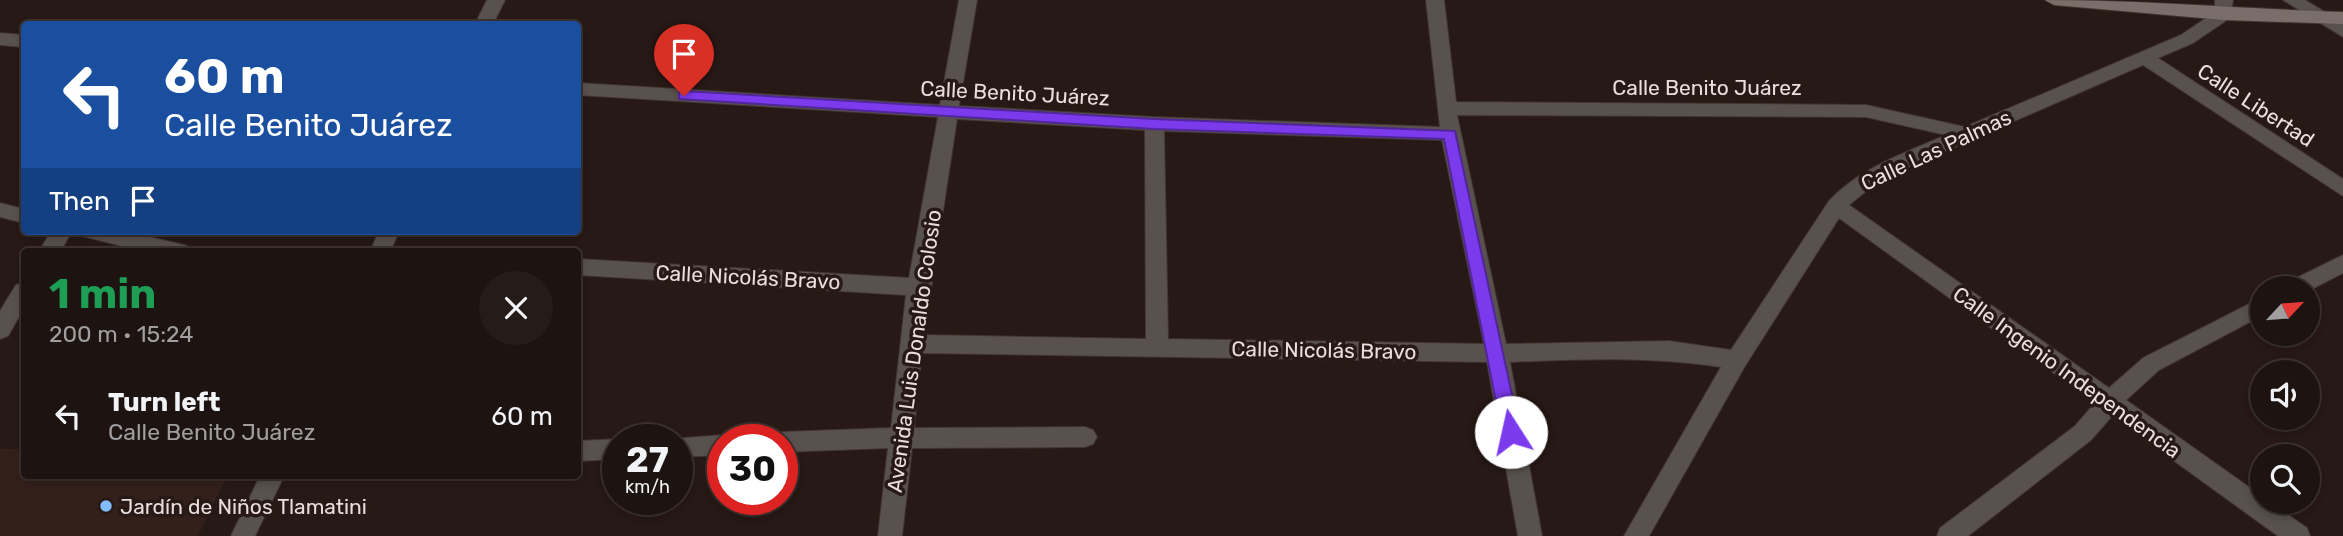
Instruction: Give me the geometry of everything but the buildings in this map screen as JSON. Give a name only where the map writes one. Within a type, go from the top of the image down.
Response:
[{"type":"main road","points":[[2054,0],[2224,7],[2343,18]]},
{"type":"street","points":[[485,21],[495,0]]},
{"type":"street","name":"Avenida Luis Donaldo Colosio","points":[[890,536],[918,287],[968,0]]},
{"type":"street","points":[[1434,0],[1450,134],[1497,353],[1530,536]]},
{"type":"street","points":[[2292,0],[2343,31]]},
{"type":"street","name":"Calle Las Palmas","points":[[1636,536],[1737,360],[1836,206],[1854,187],[1874,174],[2188,39],[2224,7]]},
{"type":"street","points":[[0,39],[21,41]]},
{"type":"street","name":"Calle Libertad","points":[[2145,58],[2343,189]]},
{"type":"street","name":"Calle Benito Juárez","points":[[581,89],[1154,124],[1450,134]]},
{"type":"street","name":"Calle Benito Juárez","points":[[1447,108],[1866,111],[1898,116],[1965,134]]},
{"type":"street","points":[[1154,124],[1157,346]]},
{"type":"street","name":"Calle Ingenio Independencia","points":[[1836,206],[2298,536]]},
{"type":"street","points":[[0,210],[21,215]]},
{"type":"street","points":[[106,235],[163,248]]},
{"type":"street","points":[[2318,276],[2343,263]]},
{"type":"street","name":"Calle Nicolás Bravo","points":[[581,267],[918,287]]},
{"type":"street","points":[[0,330],[21,296]]},
{"type":"street","points":[[1949,536],[2083,433],[2109,403],[2151,364],[2250,313]]},
{"type":"street","name":"Calle Nicolás Bravo","points":[[911,344],[1497,353],[1628,349],[1669,350],[1737,360]]},
{"type":"street","points":[[798,441],[1085,437]]},
{"type":"street","points":[[581,451],[602,450]]},
{"type":"street","points":[[243,536],[271,479]]},
{"type":"shaded area","name":"Jardín de Niños Tlamatini","points":[[0,449],[21,449],[21,479],[226,479],[198,536],[0,536]]},
{"type":"place","name":"Jardín de Niños Tlamatini","points":[[106,506]]},
{"type":"route","points":[[684,96],[1154,124],[1450,134],[1497,353],[1511,432]]}]
